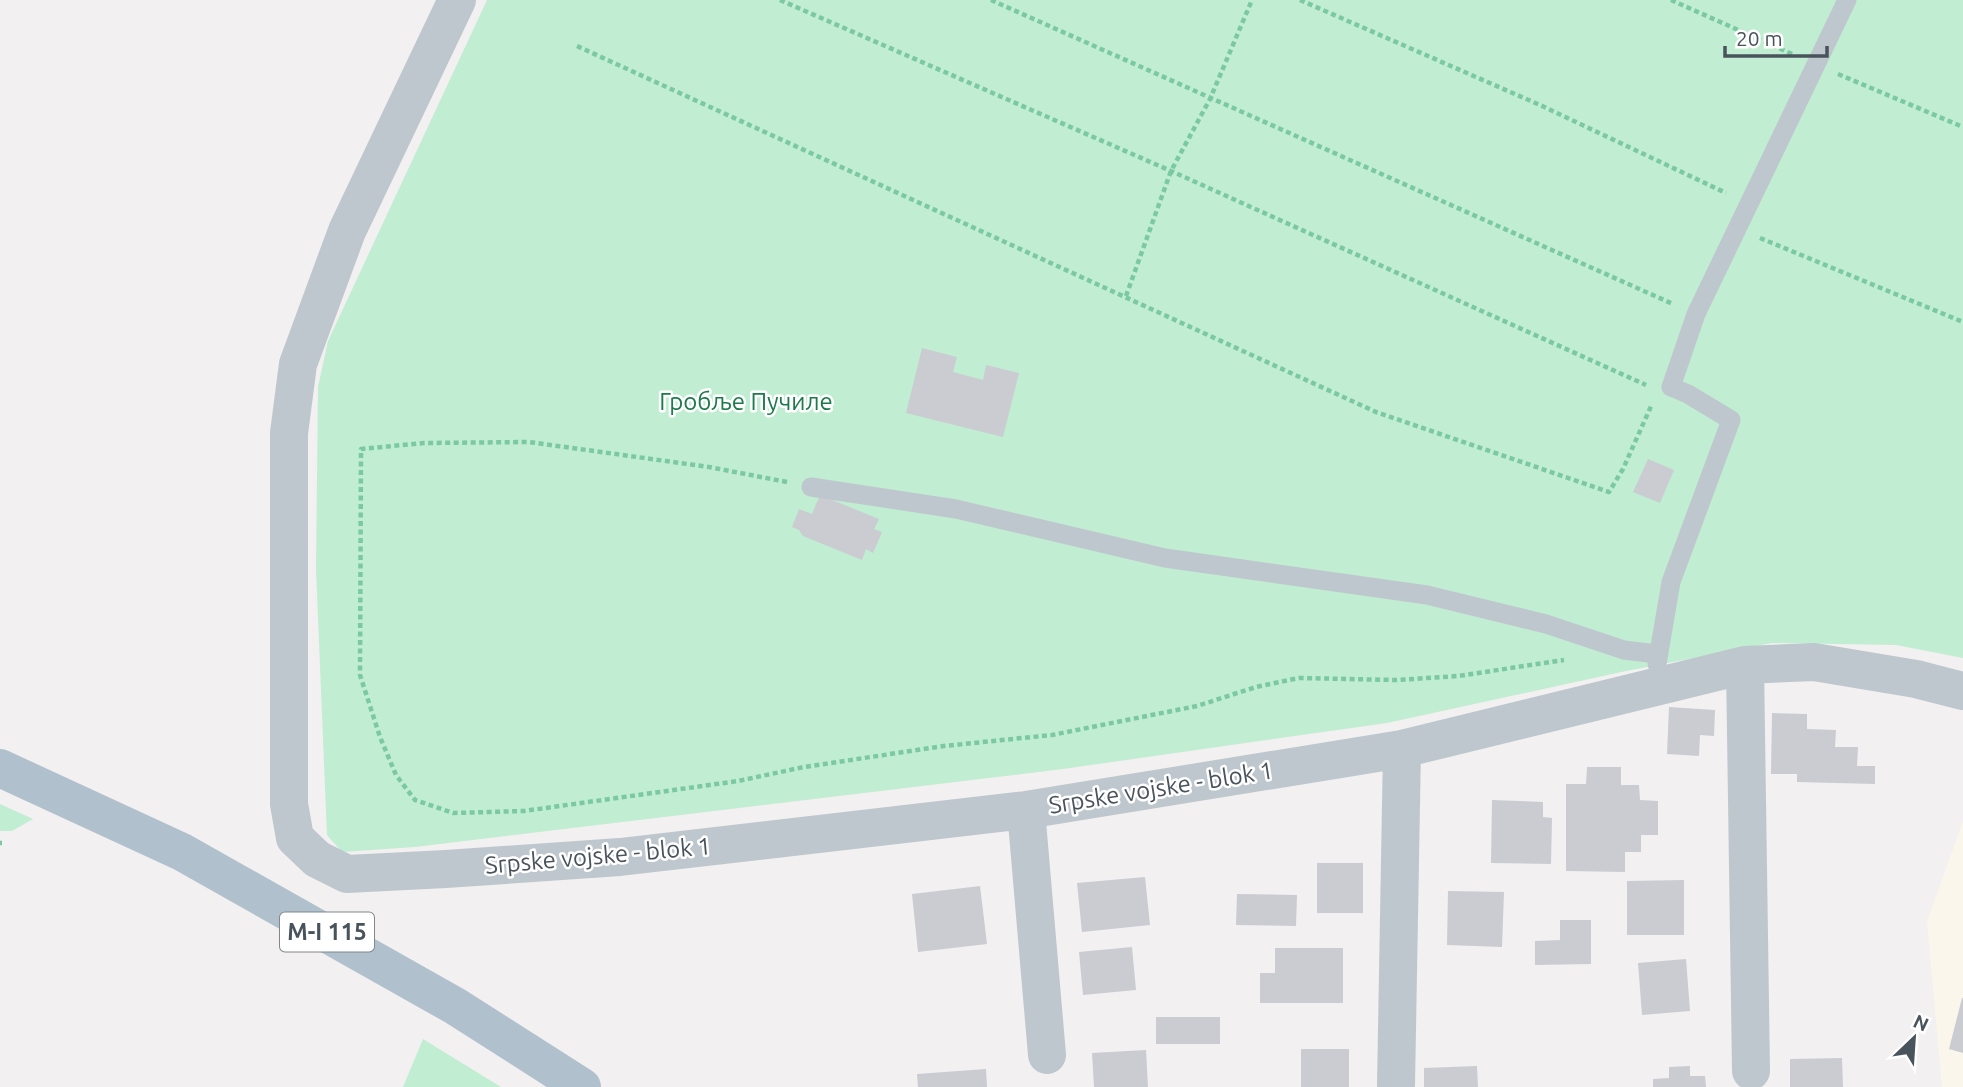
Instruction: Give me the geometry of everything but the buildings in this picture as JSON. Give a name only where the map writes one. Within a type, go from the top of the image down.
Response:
[{"type":"main road","name":"M-I 115","points":[[0,768],[183,852],[455,1006],[582,1087]]},
{"type":"street","name":"Srpske vojske - blok 1","points":[[457,0],[347,232],[298,364],[289,433],[289,804],[295,838],[317,859],[347,874],[620,857],[1026,810],[1402,749],[1657,670],[1814,662],[1916,679],[1963,691]]},
{"type":"street","points":[[1745,665],[1751,1071]]},
{"type":"street","points":[[1396,1085],[1402,749]]},
{"type":"street","points":[[1026,810],[1047,1055]]},
{"type":"lane","points":[[811,487],[956,509],[1165,558],[1427,595],[1499,611],[1624,650],[1657,670],[1671,582],[1731,419],[1671,387],[1696,314],[1847,0]]},
{"type":"path","points":[[780,0],[1171,171],[1652,388]]},
{"type":"path","points":[[991,0],[1696,314]]},
{"type":"path","points":[[1126,296],[1171,171],[1210,99],[1252,0]]},
{"type":"path","points":[[1300,0],[1540,105],[1749,204]]},
{"type":"path","points":[[578,46],[1376,412],[1609,492],[1623,469],[1655,400]]},
{"type":"path","points":[[1737,229],[1963,322]]},
{"type":"path","points":[[811,487],[709,467],[529,442],[424,443],[361,449],[360,675],[380,737],[396,775],[415,800],[453,813],[524,811],[738,781],[804,767],[944,746],[1052,735],[1198,706],[1256,687],[1299,678],[1409,680],[1458,676],[1570,659]]},
{"type":"shaded area","points":[[1963,821],[1963,1087],[1942,1087],[1927,921]]},
{"type":"green space","name":"Гробље Пучиле","points":[[487,0],[1963,0],[1963,658],[1896,645],[1772,643],[1626,671],[1387,723],[1063,769],[415,847],[342,852],[327,835],[316,569],[318,387],[328,341]]},
{"type":"green space","points":[[0,804],[33,819],[12,831],[0,831]]},
{"type":"green space","points":[[423,1039],[501,1087],[403,1087]]}]
